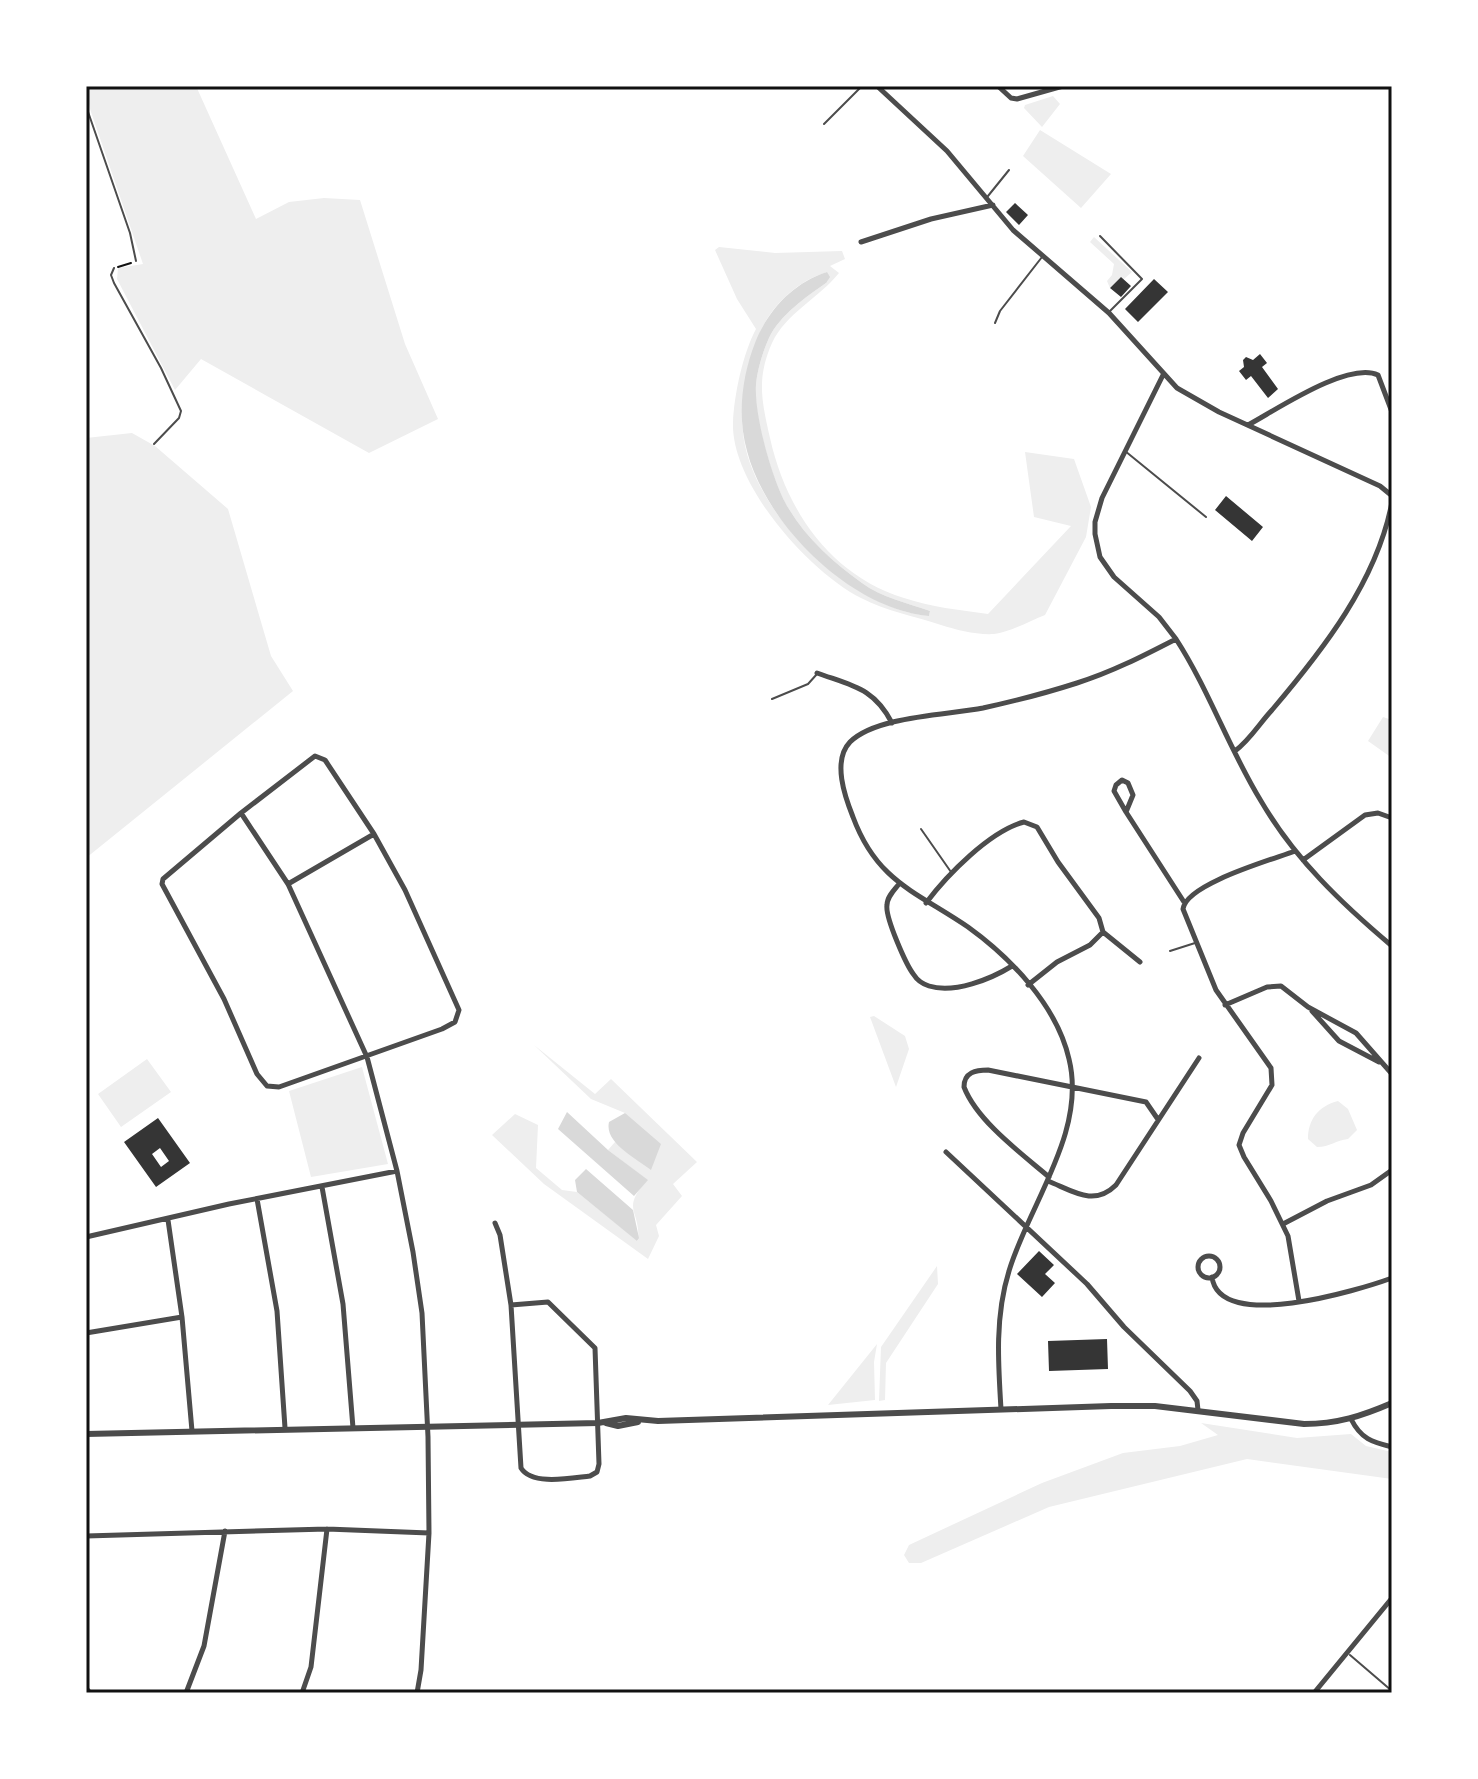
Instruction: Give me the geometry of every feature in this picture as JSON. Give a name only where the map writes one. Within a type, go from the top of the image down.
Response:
[{"type":"street","points":[[877,86],[947,151],[1013,230],[1109,313],[1163,375],[1185,394],[1380,486],[1392,496],[1372,561],[1336,629],[1302,674],[1235,751]]},
{"type":"street","points":[[998,86],[1008,96],[1017,99],[1063,86]]},
{"type":"street","points":[[861,242],[931,219],[993,205]]},
{"type":"street","points":[[1248,425],[1329,382],[1366,372],[1378,375],[1392,412]]},
{"type":"street","points":[[1163,375],[1124,450],[1098,511],[1097,547],[1114,577],[1159,617],[1176,639],[1261,802],[1295,851],[1335,896],[1392,946]]},
{"type":"street","points":[[1001,1409],[998,1352],[1001,1307],[1008,1273],[1049,1179],[1065,1130],[1073,1086],[1069,1056],[1051,1016],[1012,966],[983,938],[899,884],[880,864],[862,837],[849,805],[842,770],[843,754],[851,741],[860,735],[892,723],[982,708],[1076,684],[1128,664],[1176,639]]},
{"type":"street","points":[[817,673],[871,693],[892,723]]},
{"type":"street","points":[[315,756],[325,760],[374,834],[405,890],[459,1010],[455,1022],[279,1087],[267,1086],[257,1074],[224,999],[162,884],[165,874],[241,813],[315,756]]},
{"type":"street","points":[[1126,812],[1133,795],[1128,783],[1122,780],[1114,791],[1126,812],[1184,902],[1184,914],[1225,1005],[1267,1062],[1273,1075],[1267,1096],[1243,1133],[1239,1145],[1283,1224],[1291,1246],[1299,1301]]},
{"type":"street","points":[[241,813],[288,884],[367,1057],[397,1171],[422,1313],[428,1426],[429,1533],[417,1693]]},
{"type":"street","points":[[1303,860],[1365,815],[1378,813],[1392,818]]},
{"type":"street","points":[[926,903],[952,873],[1011,827],[1024,822],[1032,823],[1099,918],[1103,932],[1140,962]]},
{"type":"street","points":[[288,884],[374,834]]},
{"type":"street","points":[[1184,902],[1207,885],[1295,851]]},
{"type":"street","points":[[899,884],[889,897],[887,911],[909,967],[923,984],[931,987],[961,985],[980,981],[1012,966]]},
{"type":"street","points":[[1028,985],[1057,962],[1095,942],[1103,932]]},
{"type":"street","points":[[1225,1005],[1274,986],[1286,989],[1308,1007],[1339,1041],[1381,1063]]},
{"type":"street","points":[[1308,1007],[1356,1033],[1392,1074]]},
{"type":"street","points":[[1157,1118],[1146,1102],[988,1070],[973,1072],[964,1082],[970,1099],[990,1124],[1049,1179],[1086,1196],[1099,1197],[1116,1185],[1199,1058]]},
{"type":"street","points":[[946,1152],[1087,1284],[1124,1327],[1190,1391],[1197,1401],[1198,1410]]},
{"type":"street","points":[[1283,1224],[1327,1201],[1371,1185],[1392,1170]]},
{"type":"street","points":[[86,1237],[397,1171]]},
{"type":"street","points":[[322,1187],[343,1304],[353,1428]]},
{"type":"street","points":[[257,1199],[277,1311],[285,1428]]},
{"type":"street","points":[[168,1220],[182,1317],[192,1431]]},
{"type":"street","points":[[495,1223],[500,1235],[511,1305],[523,1472],[531,1477],[548,1478],[586,1477],[597,1472],[600,1423],[594,1345],[546,1301],[511,1305]]},
{"type":"street","points":[[1207,1256],[1217,1259],[1220,1264],[1220,1270],[1212,1277],[1201,1274],[1199,1269],[1202,1259],[1207,1256]]},
{"type":"street","points":[[1212,1277],[1221,1295],[1245,1305],[1263,1307],[1340,1294],[1392,1278]]},
{"type":"street","points":[[86,1333],[182,1317]]},
{"type":"street","points":[[86,1434],[600,1423],[626,1418],[645,1421],[1155,1406],[1304,1424],[1338,1423],[1392,1403]]},
{"type":"street","points":[[1351,1419],[1361,1436],[1370,1442],[1392,1447]]},
{"type":"street","points":[[86,1536],[327,1529],[429,1533]]},
{"type":"street","points":[[302,1693],[311,1667],[327,1529]]},
{"type":"street","points":[[186,1693],[204,1646],[225,1531]]},
{"type":"street","points":[[1314,1693],[1346,1651],[1391,1601]]},
{"type":"lane","points":[[824,124],[862,86]]},
{"type":"lane","points":[[86,106],[130,233],[136,261]]},
{"type":"lane","points":[[987,197],[1009,170]]},
{"type":"lane","points":[[1100,236],[1142,279],[1109,313]]},
{"type":"lane","points":[[995,323],[1000,311],[1043,256]]},
{"type":"lane","points":[[114,268],[111,275],[114,283],[181,411],[179,418],[154,444]]},
{"type":"lane","points":[[1124,450],[1206,517]]},
{"type":"lane","points":[[772,699],[808,684],[817,673]]},
{"type":"lane","points":[[921,829],[952,873]]},
{"type":"lane","points":[[1170,951],[1196,943]]},
{"type":"lane","points":[[1346,1651],[1392,1691]]},
{"type":"path","points":[[114,268],[136,261]]},
{"type":"shaded area","points":[[86,86],[196,86],[256,219],[289,202],[324,198],[360,200],[405,344],[438,419],[369,453],[201,359],[175,390],[117,279],[118,268],[143,264],[90,109]]},
{"type":"shaded area","points":[[1053,96],[1060,104],[1042,127],[1024,108],[1025,105]]},
{"type":"shaded area","points":[[1040,130],[1111,174],[1081,208],[1023,156]]},
{"type":"shaded area","points":[[1094,237],[1132,272],[1124,279],[1121,277],[1110,288],[1107,281],[1114,264],[1090,242]]},
{"type":"shaded area","points":[[719,247],[775,253],[842,251],[845,259],[830,266],[839,273],[794,314],[772,343],[762,379],[763,402],[777,465],[800,514],[833,556],[878,587],[924,604],[988,614],[1071,526],[1034,517],[1025,452],[1074,459],[1091,507],[1086,537],[1045,615],[994,634],[954,629],[861,598],[840,586],[797,547],[759,498],[736,447],[733,423],[737,387],[756,329],[737,299],[715,250]],"holes":[[[827,272],[826,283],[780,322],[769,338],[761,361],[756,398],[771,467],[789,509],[822,550],[869,588],[930,611],[929,616],[899,609],[868,596],[809,552],[764,494],[750,463],[743,433],[742,409],[747,372],[758,337],[776,306],[794,289]]]},
{"type":"shaded area","points":[[827,272],[830,277],[826,283],[794,307],[774,330],[761,361],[756,398],[771,467],[789,509],[822,550],[869,588],[930,611],[929,616],[900,610],[870,598],[816,559],[772,507],[747,451],[742,424],[742,396],[760,331],[783,299],[803,283]]},
{"type":"shaded area","points":[[132,433],[155,446],[228,509],[271,656],[293,691],[86,858],[86,438]]},
{"type":"shaded area","points":[[1383,717],[1392,720],[1392,758],[1368,741]]},
{"type":"shaded area","points":[[874,1016],[905,1036],[909,1049],[896,1087],[870,1017]]},
{"type":"shaded area","points":[[534,1045],[595,1094],[611,1079],[697,1162],[673,1184],[682,1196],[656,1225],[659,1236],[648,1259],[544,1184],[492,1135],[515,1114],[538,1125],[536,1168],[562,1190],[577,1192],[638,1241],[633,1204],[647,1180],[608,1150],[615,1142],[651,1169],[625,1113],[591,1099]]},
{"type":"shaded area","points":[[147,1059],[171,1092],[121,1127],[98,1094]]},
{"type":"shaded area","points":[[362,1067],[388,1164],[311,1177],[289,1091]]},
{"type":"shaded area","points":[[1338,1101],[1348,1109],[1357,1130],[1348,1139],[1317,1147],[1308,1139],[1312,1120],[1325,1106]]},
{"type":"shaded area","points":[[567,1112],[608,1150],[648,1180],[634,1196],[558,1129]]},
{"type":"shaded area","points":[[625,1113],[661,1144],[651,1170],[611,1137],[609,1122]]},
{"type":"shaded area","points":[[586,1169],[633,1210],[637,1241],[577,1192],[575,1180]]},
{"type":"shaded area","points":[[937,1266],[938,1284],[886,1363],[885,1400],[879,1401],[881,1347]]},
{"type":"shaded area","points":[[877,1344],[875,1400],[828,1405]]},
{"type":"shaded area","points":[[1201,1423],[1297,1438],[1351,1434],[1366,1446],[1392,1452],[1392,1479],[1247,1459],[1049,1507],[921,1563],[909,1563],[904,1555],[909,1545],[1042,1483],[1123,1453],[1180,1446],[1218,1435]]},
{"type":"building","points":[[1015,203],[1028,215],[1019,225],[1006,212]]},
{"type":"building","points":[[1121,277],[1131,286],[1121,297],[1110,288]]},
{"type":"building","points":[[1154,279],[1168,292],[1138,322],[1125,309]]},
{"type":"building","points":[[1260,354],[1267,363],[1262,367],[1278,389],[1268,398],[1251,376],[1246,380],[1239,371],[1244,367],[1246,357],[1253,360]]},
{"type":"building","points":[[1226,496],[1263,527],[1252,541],[1215,510]]},
{"type":"building","points":[[158,1118],[190,1163],[156,1187],[124,1142]],"holes":[[[160,1148],[169,1161],[161,1167],[152,1154]]]},
{"type":"building","points":[[1039,1251],[1054,1265],[1045,1274],[1055,1283],[1042,1297],[1017,1274]]},
{"type":"building","points":[[1107,1339],[1108,1369],[1049,1371],[1048,1341]]}]
